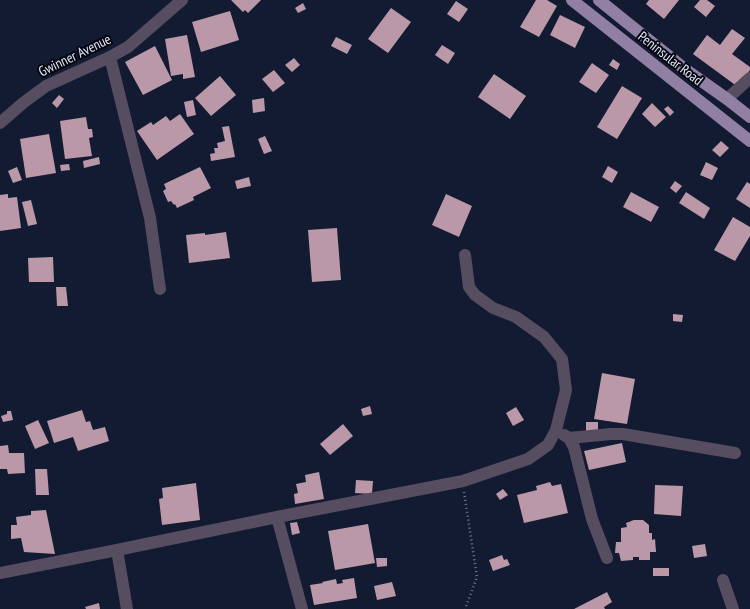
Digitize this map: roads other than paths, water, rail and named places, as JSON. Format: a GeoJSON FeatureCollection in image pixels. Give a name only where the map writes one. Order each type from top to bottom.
{"type":"FeatureCollection","features":[{"type":"Feature","properties":{"kind":"main road","name":"Peninsular Road"},"geometry":{"type":"LineString","coordinates":[[572,0],[750,140]]}},
{"type":"Feature","properties":{"kind":"main road","name":"Peninsular Road"},"geometry":{"type":"LineString","coordinates":[[599,0],[686,70],[750,117]]}},
{"type":"Feature","properties":{"kind":"street","name":"Gwinner Avenue"},"geometry":{"type":"LineString","coordinates":[[0,123],[23,102],[46,86],[110,57],[128,47],[182,0]]}},
{"type":"Feature","properties":{"kind":"street"},"geometry":{"type":"LineString","coordinates":[[110,57],[150,218],[160,289]]}},
{"type":"Feature","properties":{"kind":"street"},"geometry":{"type":"LineString","coordinates":[[727,99],[750,78]]}},
{"type":"Feature","properties":{"kind":"street"},"geometry":{"type":"LineString","coordinates":[[0,573],[463,481],[528,459],[548,445],[556,430],[566,390],[562,359],[544,336],[516,317],[493,308],[475,295],[469,287],[465,255]]}},
{"type":"Feature","properties":{"kind":"street"},"geometry":{"type":"LineString","coordinates":[[556,430],[569,438],[574,447],[592,519],[608,558]]}},
{"type":"Feature","properties":{"kind":"street"},"geometry":{"type":"LineString","coordinates":[[569,438],[623,434],[735,452]]}},
{"type":"Feature","properties":{"kind":"street"},"geometry":{"type":"LineString","coordinates":[[277,517],[302,609]]}},
{"type":"Feature","properties":{"kind":"street"},"geometry":{"type":"LineString","coordinates":[[117,550],[127,609]]}},
{"type":"Feature","properties":{"kind":"street"},"geometry":{"type":"LineString","coordinates":[[723,580],[734,609]]}}]}
